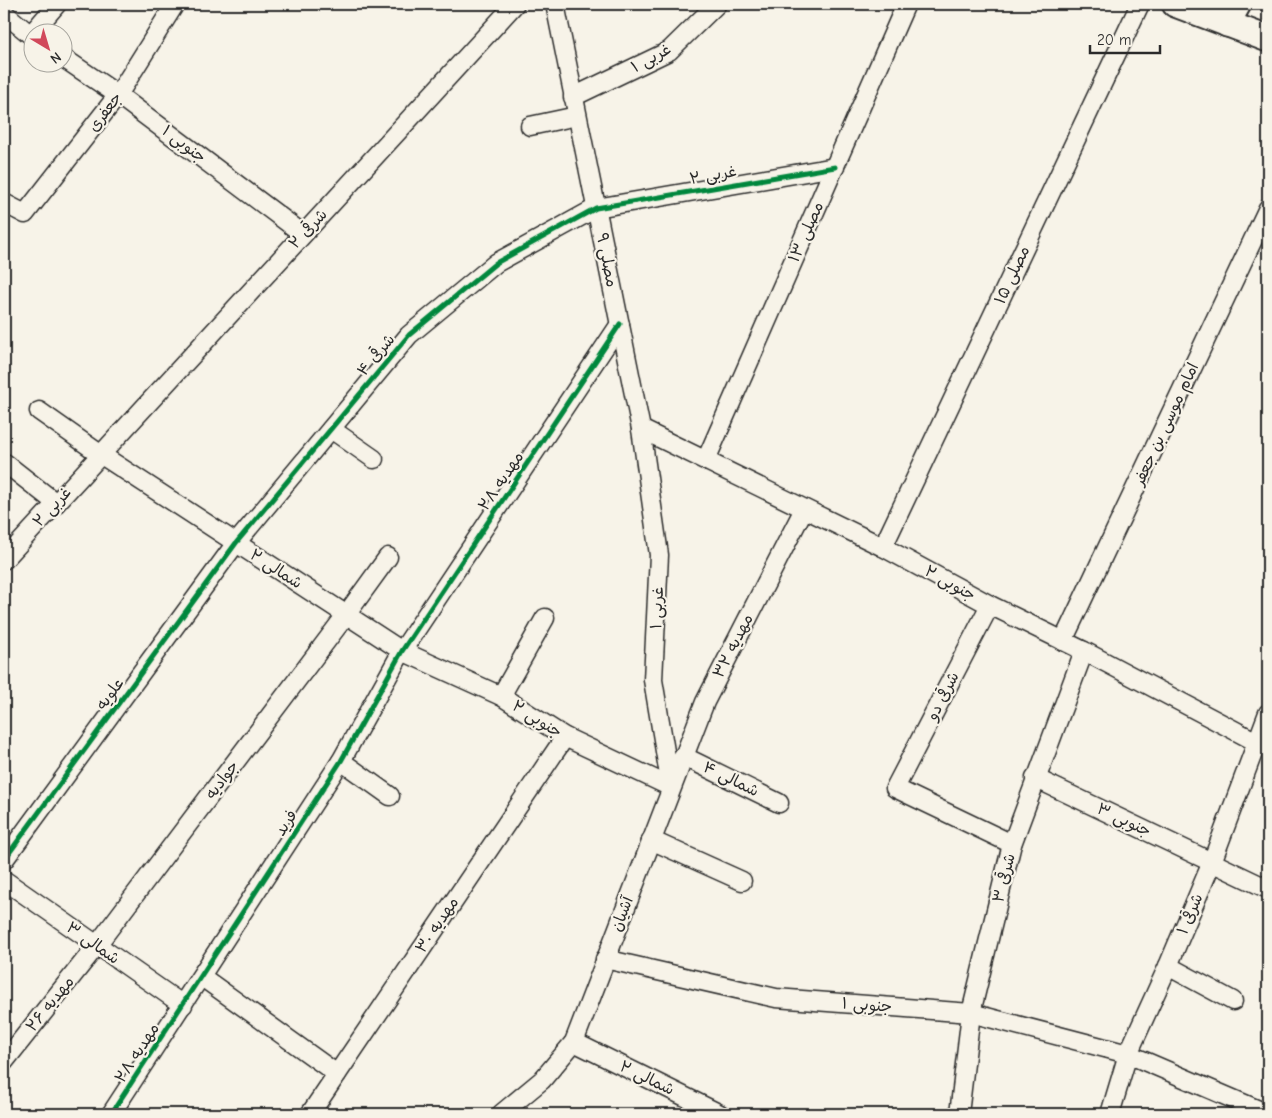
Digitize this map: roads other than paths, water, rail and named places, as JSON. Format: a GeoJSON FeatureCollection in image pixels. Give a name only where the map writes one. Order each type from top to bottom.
{"type":"FeatureCollection","features":[{"type":"Feature","properties":{"kind":"main road"},"geometry":{"type":"LineString","coordinates":[[1175,4],[1232,14],[1268,39]]}},
{"type":"Feature","properties":{"kind":"street"},"geometry":{"type":"LineString","coordinates":[[42,22],[57,4]]}},
{"type":"Feature","properties":{"kind":"street","name":"جعفری"},"geometry":{"type":"LineString","coordinates":[[4,204],[26,214],[118,95],[175,4]]}},
{"type":"Feature","properties":{"kind":"street","name":"۲ شرقی"},"geometry":{"type":"LineString","coordinates":[[100,454],[515,4]]}},
{"type":"Feature","properties":{"kind":"street","name":"مصلی ۹"},"geometry":{"type":"LineString","coordinates":[[555,4],[641,429]]}},
{"type":"Feature","properties":{"kind":"street","name":"۱ غربی"},"geometry":{"type":"LineString","coordinates":[[574,96],[669,51],[717,4]]}},
{"type":"Feature","properties":{"kind":"street","name":"مصلی ۱۳"},"geometry":{"type":"LineString","coordinates":[[706,460],[906,4]]}},
{"type":"Feature","properties":{"kind":"street","name":"مصلی ۱۵"},"geometry":{"type":"LineString","coordinates":[[883,546],[1140,4]]}},
{"type":"Feature","properties":{"kind":"street"},"geometry":{"type":"LineString","coordinates":[[4,12],[22,26]]}},
{"type":"Feature","properties":{"kind":"street","name":"۱ جنوبی"},"geometry":{"type":"LineString","coordinates":[[72,64],[118,95],[303,234]]}},
{"type":"Feature","properties":{"kind":"street"},"geometry":{"type":"LineString","coordinates":[[530,126],[577,116]]}},
{"type":"Feature","properties":{"kind":"street","name":"۲ غربی"},"geometry":{"type":"LineString","coordinates":[[596,208],[834,167]]}},
{"type":"Feature","properties":{"kind":"street","name":"۴ شرقی"},"geometry":{"type":"LineString","coordinates":[[236,543],[409,335],[496,263],[596,208]]}},
{"type":"Feature","properties":{"kind":"street","name":"امام موسی بن جعفر"},"geometry":{"type":"LineString","coordinates":[[1063,641],[1268,208]]}},
{"type":"Feature","properties":{"kind":"street","name":"مهدیه ۲۸"},"geometry":{"type":"LineString","coordinates":[[402,651],[620,324]]}},
{"type":"Feature","properties":{"kind":"street","name":"۲ شمالی"},"geometry":{"type":"LineString","coordinates":[[39,411],[100,454],[402,651]]}},
{"type":"Feature","properties":{"kind":"street"},"geometry":{"type":"LineString","coordinates":[[331,429],[374,459]]}},
{"type":"Feature","properties":{"kind":"street","name":"۱ غربی"},"geometry":{"type":"LineString","coordinates":[[641,429],[659,555],[653,680],[671,787]]}},
{"type":"Feature","properties":{"kind":"street","name":"جنوبی ۲"},"geometry":{"type":"LineString","coordinates":[[641,429],[883,546],[990,605],[1084,651],[1262,746]]}},
{"type":"Feature","properties":{"kind":"street","name":"۲ غربی"},"geometry":{"type":"LineString","coordinates":[[4,560],[100,454]]}},
{"type":"Feature","properties":{"kind":"street"},"geometry":{"type":"LineString","coordinates":[[5,463],[56,503]]}},
{"type":"Feature","properties":{"kind":"street","name":"مهدیه ۳۲"},"geometry":{"type":"LineString","coordinates":[[671,787],[705,702],[804,509]]}},
{"type":"Feature","properties":{"kind":"street","name":"علویه"},"geometry":{"type":"LineString","coordinates":[[4,860],[236,543]]}},
{"type":"Feature","properties":{"kind":"street","name":"جوادیه"},"geometry":{"type":"LineString","coordinates":[[97,945],[346,615],[388,556]]}},
{"type":"Feature","properties":{"kind":"street","name":"شرقی دو"},"geometry":{"type":"LineString","coordinates":[[990,605],[895,788],[1012,844]]}},
{"type":"Feature","properties":{"kind":"street"},"geometry":{"type":"LineString","coordinates":[[501,696],[545,618]]}},
{"type":"Feature","properties":{"kind":"street","name":"۲ جنوبی"},"geometry":{"type":"LineString","coordinates":[[402,651],[501,696],[564,737],[671,787]]}},
{"type":"Feature","properties":{"kind":"street","name":"فرید"},"geometry":{"type":"LineString","coordinates":[[183,1005],[341,761],[402,651]]}},
{"type":"Feature","properties":{"kind":"street","name":"شرقی ۳"},"geometry":{"type":"LineString","coordinates":[[959,1114],[971,1013],[1012,844],[1035,778],[1084,651]]}},
{"type":"Feature","properties":{"kind":"street","name":"شرقی ۱"},"geometry":{"type":"LineString","coordinates":[[1110,1114],[1128,1054],[1168,966],[1262,746],[1268,712]]}},
{"type":"Feature","properties":{"kind":"street","name":"مهدیه ۳۰"},"geometry":{"type":"LineString","coordinates":[[310,1114],[564,737]]}},
{"type":"Feature","properties":{"kind":"street","name":"شمالی ۴"},"geometry":{"type":"LineString","coordinates":[[683,756],[779,803]]}},
{"type":"Feature","properties":{"kind":"street"},"geometry":{"type":"LineString","coordinates":[[341,761],[390,796]]}},
{"type":"Feature","properties":{"kind":"street","name":"جنوبی ۳"},"geometry":{"type":"LineString","coordinates":[[1035,778],[1268,889]]}},
{"type":"Feature","properties":{"kind":"street","name":"آشیان"},"geometry":{"type":"LineString","coordinates":[[574,1042],[671,787]]}},
{"type":"Feature","properties":{"kind":"street"},"geometry":{"type":"LineString","coordinates":[[651,840],[742,881]]}},
{"type":"Feature","properties":{"kind":"street","name":"۳ شمالی"},"geometry":{"type":"LineString","coordinates":[[4,880],[183,1005]]}},
{"type":"Feature","properties":{"kind":"street","name":"مهدیه ۲۶"},"geometry":{"type":"LineString","coordinates":[[4,1062],[97,945]]}},
{"type":"Feature","properties":{"kind":"street","name":"جنوبی ۱"},"geometry":{"type":"LineString","coordinates":[[605,959],[776,998],[971,1013],[1128,1054],[1268,1114]]}},
{"type":"Feature","properties":{"kind":"street"},"geometry":{"type":"LineString","coordinates":[[1168,966],[1233,1001]]}},
{"type":"Feature","properties":{"kind":"street"},"geometry":{"type":"LineString","coordinates":[[202,977],[336,1074]]}},
{"type":"Feature","properties":{"kind":"street","name":"مهدیه ۲۸"},"geometry":{"type":"LineString","coordinates":[[111,1114],[183,1005]]}},
{"type":"Feature","properties":{"kind":"street"},"geometry":{"type":"LineString","coordinates":[[501,1114],[542,1080],[574,1042]]}},
{"type":"Feature","properties":{"kind":"street","name":"شمالی ۲"},"geometry":{"type":"LineString","coordinates":[[574,1042],[695,1109],[720,1114]]}}]}
